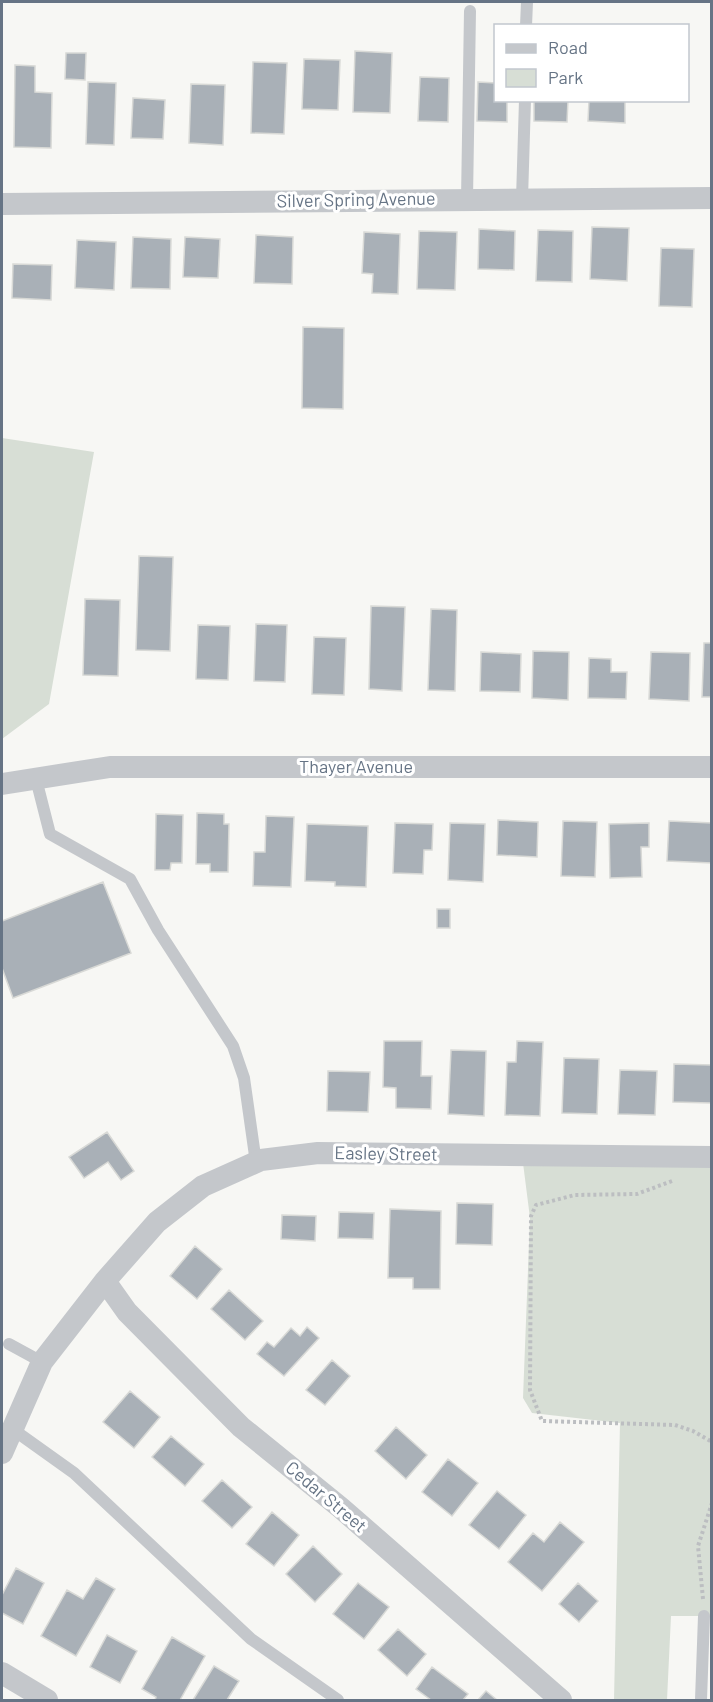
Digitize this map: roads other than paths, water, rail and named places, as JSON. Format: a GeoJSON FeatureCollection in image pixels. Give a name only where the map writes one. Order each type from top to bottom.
{"type":"FeatureCollection","features":[{"type":"Feature","properties":{"kind":"street","name":"Silver Spring Avenue"},"geometry":{"type":"LineString","coordinates":[[2,204],[711,198]]}},
{"type":"Feature","properties":{"kind":"street","name":"Thayer Avenue"},"geometry":{"type":"LineString","coordinates":[[2,784],[110,767],[711,767]]}},
{"type":"Feature","properties":{"kind":"street","name":"Easley Street"},"geometry":{"type":"LineString","coordinates":[[2,1453],[11,1428],[42,1362],[105,1281],[157,1222],[203,1186],[256,1163],[318,1153],[711,1157]]}},
{"type":"Feature","properties":{"kind":"street","name":"Cedar Street"},"geometry":{"type":"LineString","coordinates":[[105,1281],[127,1312],[241,1427],[341,1508],[561,1701]]}},
{"type":"Feature","properties":{"kind":"street"},"geometry":{"type":"LineString","coordinates":[[2,1673],[47,1701]]}},
{"type":"Feature","properties":{"kind":"lane"},"geometry":{"type":"LineString","coordinates":[[526,24],[527,2]]}},
{"type":"Feature","properties":{"kind":"lane"},"geometry":{"type":"LineString","coordinates":[[467,199],[470,12]]}},
{"type":"Feature","properties":{"kind":"lane"},"geometry":{"type":"LineString","coordinates":[[522,200],[525,102]]}},
{"type":"Feature","properties":{"kind":"lane"},"geometry":{"type":"LineString","coordinates":[[36,779],[50,834],[130,879],[158,930],[233,1046],[244,1078],[256,1163]]}},
{"type":"Feature","properties":{"kind":"lane"},"geometry":{"type":"LineString","coordinates":[[9,1344],[42,1362]]}},
{"type":"Feature","properties":{"kind":"lane"},"geometry":{"type":"LineString","coordinates":[[11,1428],[74,1473],[251,1639],[338,1701]]}},
{"type":"Feature","properties":{"kind":"lane"},"geometry":{"type":"LineString","coordinates":[[700,1701],[704,1616]]}}]}
